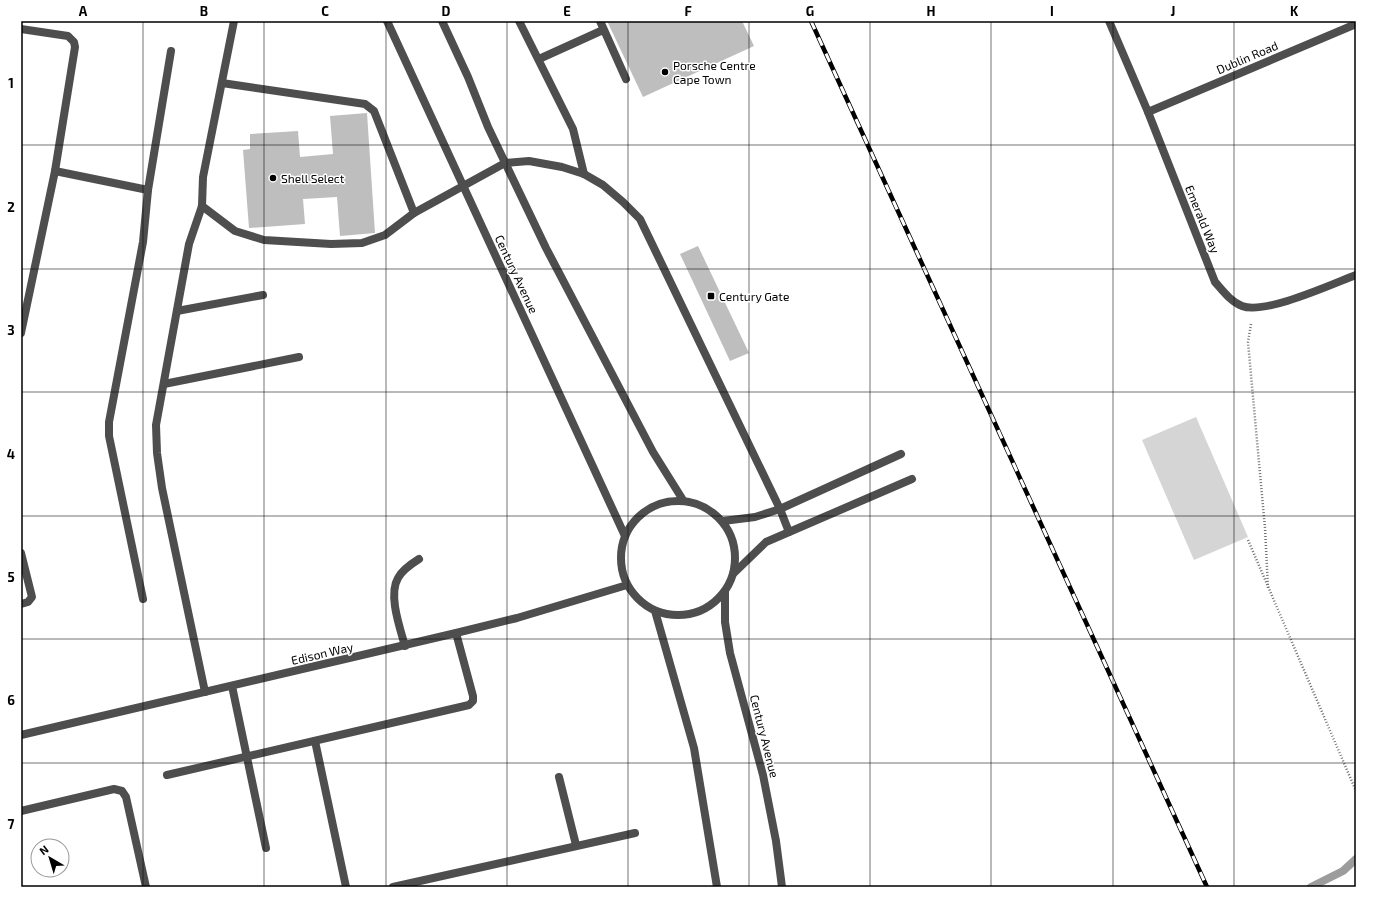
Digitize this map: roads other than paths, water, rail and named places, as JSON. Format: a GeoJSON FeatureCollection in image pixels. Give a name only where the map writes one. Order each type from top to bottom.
{"type":"FeatureCollection","features":[{"type":"Feature","properties":{"kind":"street"},"geometry":{"type":"LineString","coordinates":[[205,692],[162,488],[156,453],[156,425],[189,244],[202,206],[203,177],[234,21]]}},
{"type":"Feature","properties":{"kind":"street","name":"Century Avenue"},"geometry":{"type":"LineString","coordinates":[[387,21],[625,536]]}},
{"type":"Feature","properties":{"kind":"street"},"geometry":{"type":"LineString","coordinates":[[442,21],[505,164],[546,248],[653,452],[683,500]]}},
{"type":"Feature","properties":{"kind":"street"},"geometry":{"type":"LineString","coordinates":[[519,21],[539,58],[573,129],[584,174]]}},
{"type":"Feature","properties":{"kind":"street"},"geometry":{"type":"LineString","coordinates":[[600,21],[626,79]]}},
{"type":"Feature","properties":{"kind":"street","name":"Emerald Way"},"geometry":{"type":"LineString","coordinates":[[1109,21],[1148,112],[1215,282],[1228,297],[1243,306],[1259,307],[1275,305],[1356,275]]}},
{"type":"Feature","properties":{"kind":"street","name":"Dublin Road"},"geometry":{"type":"LineString","coordinates":[[1148,112],[1356,24]]}},
{"type":"Feature","properties":{"kind":"street"},"geometry":{"type":"LineString","coordinates":[[21,29],[68,36],[74,42],[75,47],[55,171],[21,333]]}},
{"type":"Feature","properties":{"kind":"street"},"geometry":{"type":"LineString","coordinates":[[539,58],[603,30]]}},
{"type":"Feature","properties":{"kind":"street"},"geometry":{"type":"LineString","coordinates":[[143,599],[109,436],[109,422],[143,242],[148,190],[171,51]]}},
{"type":"Feature","properties":{"kind":"street"},"geometry":{"type":"LineString","coordinates":[[222,84],[365,104],[370,106],[374,111],[414,213]]}},
{"type":"Feature","properties":{"kind":"street"},"geometry":{"type":"LineString","coordinates":[[202,206],[235,231],[264,240],[331,244],[362,243],[385,235],[414,213],[463,185],[505,164],[529,161],[562,167],[584,174],[603,185],[623,202],[640,220],[780,509],[789,532]]}},
{"type":"Feature","properties":{"kind":"street"},"geometry":{"type":"LineString","coordinates":[[55,171],[148,190]]}},
{"type":"Feature","properties":{"kind":"street"},"geometry":{"type":"LineString","coordinates":[[177,311],[263,295]]}},
{"type":"Feature","properties":{"kind":"street"},"geometry":{"type":"LineString","coordinates":[[164,384],[299,357]]}},
{"type":"Feature","properties":{"kind":"street"},"geometry":{"type":"LineString","coordinates":[[723,521],[755,517],[780,509],[901,454]]}},
{"type":"Feature","properties":{"kind":"street"},"geometry":{"type":"LineString","coordinates":[[734,574],[736,555],[732,537],[723,521],[712,510],[698,503],[683,500],[662,503],[642,513],[632,523],[625,536],[621,552],[622,569],[627,585],[639,600],[655,611],[670,615],[686,615],[701,611],[714,603],[725,592],[734,574],[766,542],[912,479]]}},
{"type":"Feature","properties":{"kind":"street"},"geometry":{"type":"LineString","coordinates":[[21,553],[32,597],[28,602],[21,604]]}},
{"type":"Feature","properties":{"kind":"street"},"geometry":{"type":"LineString","coordinates":[[405,646],[396,613],[394,586],[401,574],[419,559]]}},
{"type":"Feature","properties":{"kind":"street","name":"Edison Way"},"geometry":{"type":"LineString","coordinates":[[21,735],[405,646],[517,618],[627,585]]}},
{"type":"Feature","properties":{"kind":"street","name":"Century Avenue"},"geometry":{"type":"LineString","coordinates":[[725,592],[725,622],[730,654],[763,775],[776,841],[782,887]]}},
{"type":"Feature","properties":{"kind":"street"},"geometry":{"type":"LineString","coordinates":[[655,611],[694,748],[717,887]]}},
{"type":"Feature","properties":{"kind":"street"},"geometry":{"type":"LineString","coordinates":[[167,776],[471,704],[473,696],[456,633]]}},
{"type":"Feature","properties":{"kind":"street"},"geometry":{"type":"LineString","coordinates":[[232,686],[266,848]]}},
{"type":"Feature","properties":{"kind":"street"},"geometry":{"type":"LineString","coordinates":[[315,742],[346,887]]}},
{"type":"Feature","properties":{"kind":"street"},"geometry":{"type":"LineString","coordinates":[[560,777],[576,845]]}},
{"type":"Feature","properties":{"kind":"street"},"geometry":{"type":"LineString","coordinates":[[21,811],[114,789],[122,791],[126,797],[146,887]]}},
{"type":"Feature","properties":{"kind":"street"},"geometry":{"type":"LineString","coordinates":[[393,887],[635,833]]}},
{"type":"Feature","properties":{"kind":"waterway"},"geometry":{"type":"LineString","coordinates":[[1311,887],[1343,871],[1356,859]]}},
{"type":"Feature","properties":{"kind":"railway"},"geometry":{"type":"LineString","coordinates":[[811,21],[1207,887]]}},
{"type":"Feature","properties":{"kind":"place","name":"Porsche Centre Cape Town"},"geometry":{"type":"Point","coordinates":[665,72]}},
{"type":"Feature","properties":{"kind":"place","name":"Shell Select"},"geometry":{"type":"Point","coordinates":[273,178]}},
{"type":"Feature","properties":{"kind":"place","name":"Century Gate"},"geometry":{"type":"Point","coordinates":[711,296]}}]}
